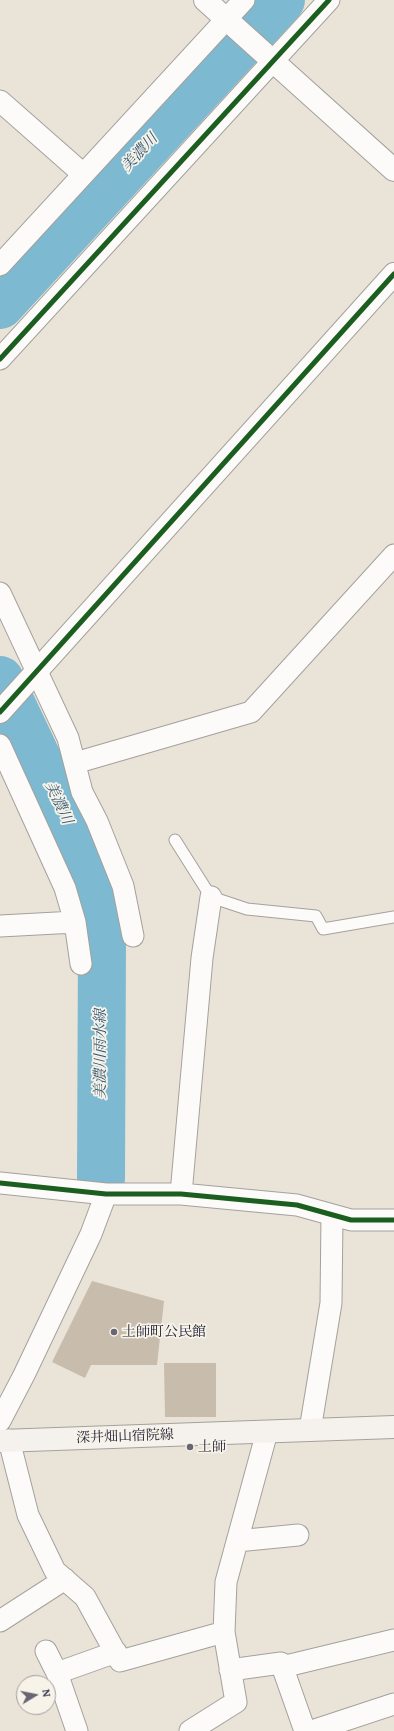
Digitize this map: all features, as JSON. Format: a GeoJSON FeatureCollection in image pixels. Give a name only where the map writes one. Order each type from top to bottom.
{"type":"FeatureCollection","features":[{"type":"Feature","properties":{"kind":"main road","name":"深井畑山宿院線"},"geometry":{"type":"LineString","coordinates":[[3,1434],[267,1432],[394,1427]]}},
{"type":"Feature","properties":{"kind":"street"},"geometry":{"type":"LineString","coordinates":[[205,0],[394,170]]}},
{"type":"Feature","properties":{"kind":"street"},"geometry":{"type":"LineString","coordinates":[[0,265],[83,174],[232,24],[244,0]]}},
{"type":"Feature","properties":{"kind":"street"},"geometry":{"type":"LineString","coordinates":[[0,359],[329,0]]}},
{"type":"Feature","properties":{"kind":"street"},"geometry":{"type":"LineString","coordinates":[[0,101],[83,174]]}},
{"type":"Feature","properties":{"kind":"street"},"geometry":{"type":"LineString","coordinates":[[0,711],[394,274]]}},
{"type":"Feature","properties":{"kind":"street"},"geometry":{"type":"LineString","coordinates":[[75,763],[251,712],[394,555]]}},
{"type":"Feature","properties":{"kind":"street"},"geometry":{"type":"LineString","coordinates":[[0,593],[68,738],[82,792],[97,821],[123,886],[133,936]]}},
{"type":"Feature","properties":{"kind":"street"},"geometry":{"type":"LineString","coordinates":[[0,745],[56,866],[69,898],[75,922],[81,964]]}},
{"type":"Feature","properties":{"kind":"street"},"geometry":{"type":"LineString","coordinates":[[181,1194],[202,958],[211,897]]}},
{"type":"Feature","properties":{"kind":"street"},"geometry":{"type":"LineString","coordinates":[[0,926],[75,922]]}},
{"type":"Feature","properties":{"kind":"street"},"geometry":{"type":"LineString","coordinates":[[0,1183],[106,1194],[181,1194],[296,1205],[351,1220],[394,1220]]}},
{"type":"Feature","properties":{"kind":"street"},"geometry":{"type":"LineString","coordinates":[[106,1194],[91,1234],[24,1375],[3,1434],[28,1515],[55,1571],[85,1597],[120,1661],[224,1632]]}},
{"type":"Feature","properties":{"kind":"street"},"geometry":{"type":"LineString","coordinates":[[310,1430],[331,1303],[332,1215]]}},
{"type":"Feature","properties":{"kind":"street"},"geometry":{"type":"LineString","coordinates":[[190,1731],[236,1702],[224,1632],[226,1582],[267,1432]]}},
{"type":"Feature","properties":{"kind":"street"},"geometry":{"type":"LineString","coordinates":[[237,1541],[298,1535]]}},
{"type":"Feature","properties":{"kind":"street"},"geometry":{"type":"LineString","coordinates":[[0,1621],[65,1579]]}},
{"type":"Feature","properties":{"kind":"street"},"geometry":{"type":"LineString","coordinates":[[282,1667],[394,1640]]}},
{"type":"Feature","properties":{"kind":"street"},"geometry":{"type":"LineString","coordinates":[[46,1651],[57,1673],[77,1731]]}},
{"type":"Feature","properties":{"kind":"street"},"geometry":{"type":"LineString","coordinates":[[57,1673],[116,1652]]}},
{"type":"Feature","properties":{"kind":"street"},"geometry":{"type":"LineString","coordinates":[[230,1670],[281,1663],[305,1731]]}},
{"type":"Feature","properties":{"kind":"street"},"geometry":{"type":"LineString","coordinates":[[312,1731],[394,1704]]}},
{"type":"Feature","properties":{"kind":"lane"},"geometry":{"type":"LineString","coordinates":[[175,840],[211,897],[247,909],[316,916],[323,929],[394,917]]}},
{"type":"Feature","properties":{"kind":"building","name":"土師町公民館"},"geometry":{"type":"Polygon","coordinates":[[[92,1281],[164,1301],[157,1365],[91,1365],[85,1378],[52,1362],[92,1281]]]}},
{"type":"Feature","properties":{"kind":"building"},"geometry":{"type":"Polygon","coordinates":[[[164,1363],[216,1363],[216,1417],[165,1417],[164,1363]]]}},
{"type":"Feature","properties":{"kind":"waterway","name":"美濃川"},"geometry":{"type":"LineString","coordinates":[[0,305],[281,0]]}},
{"type":"Feature","properties":{"kind":"waterway","name":"美濃川"},"geometry":{"type":"LineString","coordinates":[[0,680],[89,868],[95,887],[102,939],[101,1179]]}},
{"type":"Feature","properties":{"kind":"cycle path"},"geometry":{"type":"LineString","coordinates":[[0,359],[329,0]]}},
{"type":"Feature","properties":{"kind":"cycle path"},"geometry":{"type":"LineString","coordinates":[[0,712],[394,274]]}},
{"type":"Feature","properties":{"kind":"cycle path"},"geometry":{"type":"LineString","coordinates":[[0,1183],[106,1194],[181,1194],[297,1205],[351,1220],[394,1220]]}},
{"type":"Feature","properties":{"kind":"place","name":"土師町公民館"},"geometry":{"type":"Point","coordinates":[114,1332]}},
{"type":"Feature","properties":{"kind":"place","name":"土師"},"geometry":{"type":"Point","coordinates":[190,1447]}},
{"type":"Feature","properties":{"kind":"water label","name":"美濃川雨水線"},"geometry":{"type":"Point","coordinates":[101,1054]}}]}
